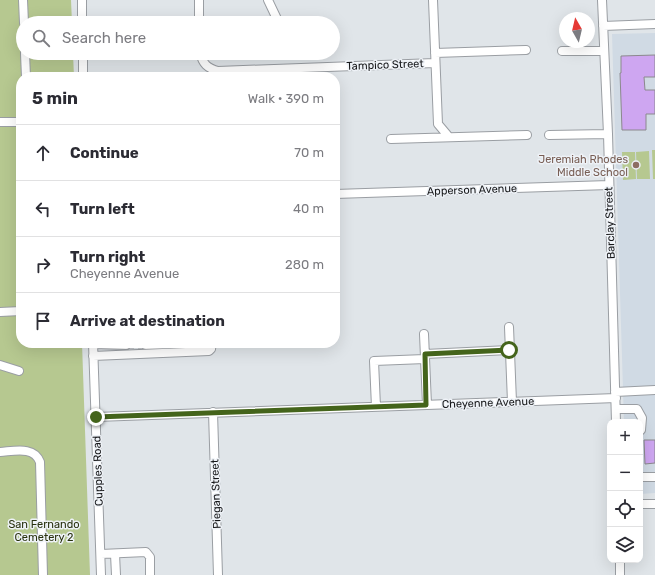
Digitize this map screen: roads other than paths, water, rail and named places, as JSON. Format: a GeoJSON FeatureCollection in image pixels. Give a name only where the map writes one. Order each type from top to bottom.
{"type":"FeatureCollection","features":[{"type":"Feature","properties":{"kind":"street"},"geometry":{"type":"LineString","coordinates":[[23,0],[24,16]]}},
{"type":"Feature","properties":{"kind":"street"},"geometry":{"type":"LineString","coordinates":[[82,0],[82,16]]}},
{"type":"Feature","properties":{"kind":"street"},"geometry":{"type":"LineString","coordinates":[[199,0],[199,16]]}},
{"type":"Feature","properties":{"kind":"street"},"geometry":{"type":"LineString","coordinates":[[268,0],[276,16]]}},
{"type":"Feature","properties":{"kind":"street"},"geometry":{"type":"LineString","coordinates":[[433,0],[438,124],[449,137]]}},
{"type":"Feature","properties":{"kind":"street","name":"Barclay Street"},"geometry":{"type":"LineString","coordinates":[[602,0],[608,134],[616,419]]}},
{"type":"Feature","properties":{"kind":"street"},"geometry":{"type":"LineString","coordinates":[[603,26],[655,24]]}},
{"type":"Feature","properties":{"kind":"street"},"geometry":{"type":"LineString","coordinates":[[435,53],[526,50]]}},
{"type":"Feature","properties":{"kind":"street"},"geometry":{"type":"LineString","coordinates":[[562,51],[604,50]]}},
{"type":"Feature","properties":{"kind":"street"},"geometry":{"type":"LineString","coordinates":[[25,60],[26,72]]}},
{"type":"Feature","properties":{"kind":"street"},"geometry":{"type":"LineString","coordinates":[[83,60],[83,72]]}},
{"type":"Feature","properties":{"kind":"street","name":"Tampico Street"},"geometry":{"type":"LineString","coordinates":[[202,60],[208,68],[218,71],[435,63]]}},
{"type":"Feature","properties":{"kind":"street"},"geometry":{"type":"LineString","coordinates":[[0,122],[16,122]]}},
{"type":"Feature","properties":{"kind":"street"},"geometry":{"type":"LineString","coordinates":[[549,135],[608,134]]}},
{"type":"Feature","properties":{"kind":"street"},"geometry":{"type":"LineString","coordinates":[[391,139],[527,135]]}},
{"type":"Feature","properties":{"kind":"street","name":"Apperson Avenue"},"geometry":{"type":"LineString","coordinates":[[340,194],[609,185]]}},
{"type":"Feature","properties":{"kind":"street"},"geometry":{"type":"LineString","coordinates":[[0,312],[16,311]]}},
{"type":"Feature","properties":{"kind":"street"},"geometry":{"type":"LineString","coordinates":[[508,327],[512,402]]}},
{"type":"Feature","properties":{"kind":"street"},"geometry":{"type":"LineString","coordinates":[[424,334],[426,405]]}},
{"type":"Feature","properties":{"kind":"street","name":"Cupples Road"},"geometry":{"type":"LineString","coordinates":[[93,348],[101,575]]}},
{"type":"Feature","properties":{"kind":"street"},"geometry":{"type":"LineString","coordinates":[[93,356],[161,348]]}},
{"type":"Feature","properties":{"kind":"street"},"geometry":{"type":"LineString","coordinates":[[180,348],[209,351],[211,348]]}},
{"type":"Feature","properties":{"kind":"street"},"geometry":{"type":"LineString","coordinates":[[376,406],[374,361],[509,350]]}},
{"type":"Feature","properties":{"kind":"street"},"geometry":{"type":"LineString","coordinates":[[0,365],[19,371]]}},
{"type":"Feature","properties":{"kind":"street","name":"Cheyenne Avenue"},"geometry":{"type":"LineString","coordinates":[[96,417],[512,402],[616,395],[655,390]]}},
{"type":"Feature","properties":{"kind":"street"},"geometry":{"type":"LineString","coordinates":[[616,409],[637,409],[642,419]]}},
{"type":"Feature","properties":{"kind":"street","name":"Piegan Street"},"geometry":{"type":"LineString","coordinates":[[213,412],[218,575]]}},
{"type":"Feature","properties":{"kind":"street"},"geometry":{"type":"LineString","coordinates":[[0,452],[34,452],[40,462],[43,575]]}},
{"type":"Feature","properties":{"kind":"street"},"geometry":{"type":"LineString","coordinates":[[643,477],[655,477]]}},
{"type":"Feature","properties":{"kind":"street"},"geometry":{"type":"LineString","coordinates":[[643,504],[655,504]]}},
{"type":"Feature","properties":{"kind":"street"},"geometry":{"type":"LineString","coordinates":[[101,554],[146,552],[150,557],[150,575]]}},
{"type":"Feature","properties":{"kind":"street"},"geometry":{"type":"LineString","coordinates":[[115,554],[116,575]]}},
{"type":"Feature","properties":{"kind":"street"},"geometry":{"type":"LineString","coordinates":[[620,563],[620,575]]}},
{"type":"Feature","properties":{"kind":"place","name":"Jeremiah Rhodes Middle School"},"geometry":{"type":"Point","coordinates":[636,165]}},
{"type":"Feature","properties":{"kind":"park label","name":"San Fernando Cemetery 2"},"geometry":{"type":"Point","coordinates":[44,530]}}]}
